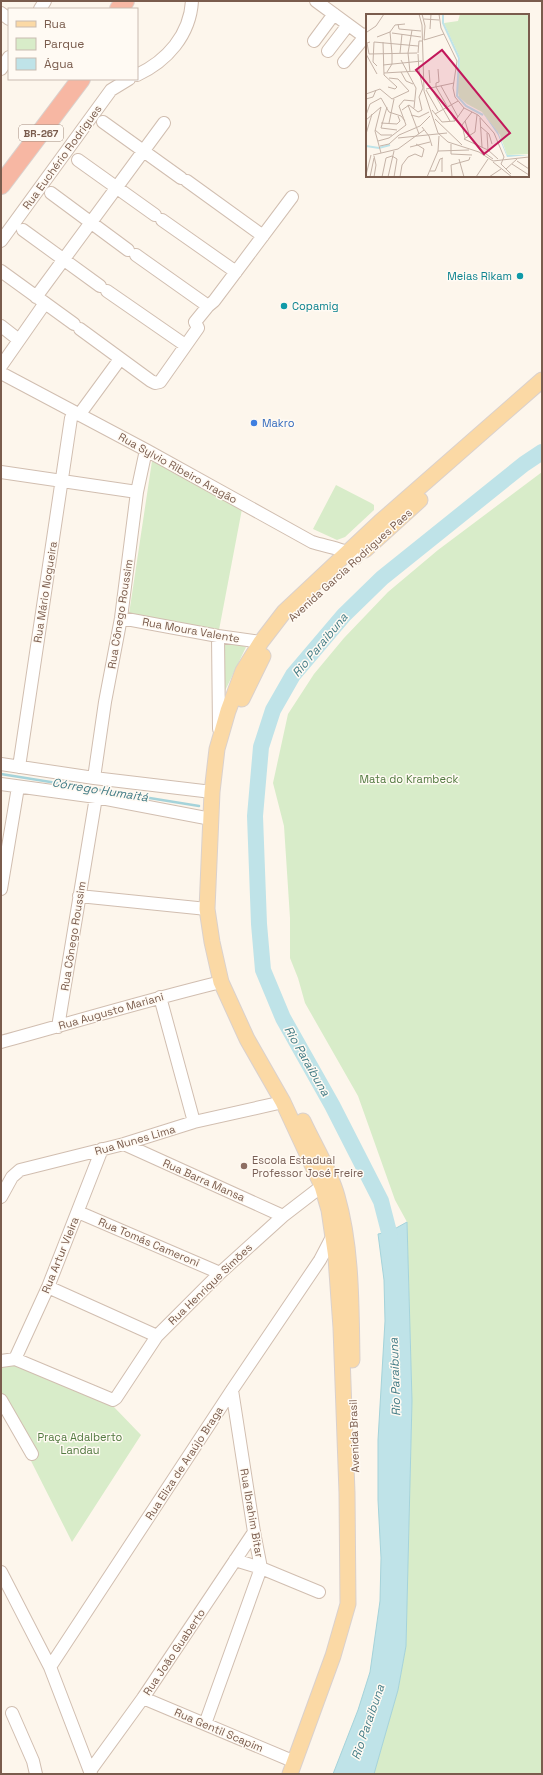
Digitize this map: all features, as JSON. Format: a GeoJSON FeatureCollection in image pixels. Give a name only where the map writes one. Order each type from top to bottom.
{"type":"FeatureCollection","features":[{"type":"Feature","properties":{"kind":"highway","name":"BR-267"},"geometry":{"type":"LineString","coordinates":[[1,170],[67,80]]}},
{"type":"Feature","properties":{"kind":"highway","name":"BR-267"},"geometry":{"type":"LineString","coordinates":[[1,185],[80,80]]}},
{"type":"Feature","properties":{"kind":"main road","name":"Avenida Garcia Rodrigues Paes"},"geometry":{"type":"LineString","coordinates":[[288,1101],[230,979],[220,942],[217,906],[217,840],[220,801],[227,752],[245,692],[253,674],[273,640],[287,621],[352,555],[380,522],[542,380]]}},
{"type":"Feature","properties":{"kind":"main road","name":"Avenida Garcia Rodrigues Paes"},"geometry":{"type":"LineString","coordinates":[[288,1101],[247,1039],[221,982],[212,942],[207,909],[212,792],[219,742],[240,677],[261,642],[284,612],[542,392]]}},
{"type":"Feature","properties":{"kind":"main road"},"geometry":{"type":"LineString","coordinates":[[253,674],[252,668],[262,646],[261,642]]}},
{"type":"Feature","properties":{"kind":"main road"},"geometry":{"type":"LineString","coordinates":[[212,792],[216,800],[215,828],[217,840]]}},
{"type":"Feature","properties":{"kind":"main road"},"geometry":{"type":"LineString","coordinates":[[221,982],[226,984],[240,1013],[257,1034]]}},
{"type":"Feature","properties":{"kind":"main road","name":"Avenida Brasil"},"geometry":{"type":"LineString","coordinates":[[288,1101],[322,1186],[329,1210],[336,1258],[341,1328],[347,1493],[348,1604],[333,1656],[295,1770]]}},
{"type":"Feature","properties":{"kind":"main road","name":"Avenida Brasil"},"geometry":{"type":"LineString","coordinates":[[288,1101],[334,1188],[346,1235],[352,1329],[358,1554],[356,1606],[341,1657],[295,1770]]}},
{"type":"Feature","properties":{"kind":"street"},"geometry":{"type":"LineString","coordinates":[[138,74],[165,58],[170,52],[186,26],[192,1]]}},
{"type":"Feature","properties":{"kind":"street"},"geometry":{"type":"LineString","coordinates":[[316,1],[348,25],[366,36],[344,62]]}},
{"type":"Feature","properties":{"kind":"street"},"geometry":{"type":"LineString","coordinates":[[314,41],[334,14]]}},
{"type":"Feature","properties":{"kind":"street"},"geometry":{"type":"LineString","coordinates":[[328,51],[348,25]]}},
{"type":"Feature","properties":{"kind":"street"},"geometry":{"type":"LineString","coordinates":[[1,69],[8,58]]}},
{"type":"Feature","properties":{"kind":"street","name":"Rua Euchério Rodrigues"},"geometry":{"type":"LineString","coordinates":[[1,241],[111,90],[126,80]]}},
{"type":"Feature","properties":{"kind":"street"},"geometry":{"type":"LineString","coordinates":[[103,122],[143,152],[263,236]]}},
{"type":"Feature","properties":{"kind":"street"},"geometry":{"type":"LineString","coordinates":[[1,366],[19,340],[63,260],[164,123]]}},
{"type":"Feature","properties":{"kind":"street"},"geometry":{"type":"LineString","coordinates":[[78,160],[236,272]]}},
{"type":"Feature","properties":{"kind":"street"},"geometry":{"type":"LineString","coordinates":[[51,193],[132,253],[208,306]]}},
{"type":"Feature","properties":{"kind":"street"},"geometry":{"type":"LineString","coordinates":[[1,271],[120,359],[155,383],[160,382],[198,328],[195,322],[214,301],[292,197]]}},
{"type":"Feature","properties":{"kind":"street"},"geometry":{"type":"LineString","coordinates":[[23,230],[185,346]]}},
{"type":"Feature","properties":{"kind":"street"},"geometry":{"type":"LineString","coordinates":[[1,326],[19,340]]}},
{"type":"Feature","properties":{"kind":"street"},"geometry":{"type":"LineString","coordinates":[[75,416],[120,359]]}},
{"type":"Feature","properties":{"kind":"street","name":"Rua Sylvio Ribeiro Aragão"},"geometry":{"type":"LineString","coordinates":[[1,374],[75,416],[146,450],[312,542],[352,555]]}},
{"type":"Feature","properties":{"kind":"street","name":"Rua Mário Nogueira"},"geometry":{"type":"LineString","coordinates":[[19,767],[62,480],[75,416]]}},
{"type":"Feature","properties":{"kind":"street","name":"Rua Cônego Roussim"},"geometry":{"type":"LineString","coordinates":[[94,778],[105,702],[121,618],[137,492],[146,450]]}},
{"type":"Feature","properties":{"kind":"street"},"geometry":{"type":"LineString","coordinates":[[1,472],[137,492]]}},
{"type":"Feature","properties":{"kind":"street","name":"Rua Moura Valente"},"geometry":{"type":"LineString","coordinates":[[121,618],[218,636],[261,642]]}},
{"type":"Feature","properties":{"kind":"street","name":"Avenida Garcia Rodrigues Paes"},"geometry":{"type":"LineString","coordinates":[[218,636],[219,742]]}},
{"type":"Feature","properties":{"kind":"street"},"geometry":{"type":"LineString","coordinates":[[1,764],[94,778],[212,792]]}},
{"type":"Feature","properties":{"kind":"street"},"geometry":{"type":"LineString","coordinates":[[1,784],[96,797],[211,819]]}},
{"type":"Feature","properties":{"kind":"street"},"geometry":{"type":"LineString","coordinates":[[1,888],[18,786]]}},
{"type":"Feature","properties":{"kind":"street","name":"Rua Cônego Roussim"},"geometry":{"type":"LineString","coordinates":[[58,1027],[96,797]]}},
{"type":"Feature","properties":{"kind":"street"},"geometry":{"type":"LineString","coordinates":[[79,896],[207,909]]}},
{"type":"Feature","properties":{"kind":"street","name":"Rua Augusto Mariani"},"geometry":{"type":"LineString","coordinates":[[1,1042],[160,997],[221,982]]}},
{"type":"Feature","properties":{"kind":"street"},"geometry":{"type":"LineString","coordinates":[[160,997],[194,1122]]}},
{"type":"Feature","properties":{"kind":"street","name":"Rua Nunes Lima"},"geometry":{"type":"LineString","coordinates":[[1,1197],[12,1176],[20,1170],[124,1144],[194,1122],[288,1101]]}},
{"type":"Feature","properties":{"kind":"street","name":"Rua Barra Mansa"},"geometry":{"type":"LineString","coordinates":[[124,1144],[283,1216]]}},
{"type":"Feature","properties":{"kind":"street","name":"Rua Artur Vieira"},"geometry":{"type":"LineString","coordinates":[[15,1358],[48,1287],[102,1149]]}},
{"type":"Feature","properties":{"kind":"street","name":"Rua Henrique Simões"},"geometry":{"type":"LineString","coordinates":[[15,1358],[110,1400],[116,1398],[157,1336],[220,1273],[283,1216],[322,1186]]}},
{"type":"Feature","properties":{"kind":"street","name":"Rua Tomás Cameroni"},"geometry":{"type":"LineString","coordinates":[[78,1212],[220,1273]]}},
{"type":"Feature","properties":{"kind":"street","name":"Rua Eliza de Araújo Braga"},"geometry":{"type":"LineString","coordinates":[[50,1667],[232,1390],[320,1260],[332,1237]]}},
{"type":"Feature","properties":{"kind":"street"},"geometry":{"type":"LineString","coordinates":[[320,1260],[336,1258]]}},
{"type":"Feature","properties":{"kind":"street"},"geometry":{"type":"LineString","coordinates":[[48,1287],[157,1336]]}},
{"type":"Feature","properties":{"kind":"street"},"geometry":{"type":"LineString","coordinates":[[1,1362],[15,1358]]}},
{"type":"Feature","properties":{"kind":"street","name":"Rua Ibrahim Bitar"},"geometry":{"type":"LineString","coordinates":[[206,1724],[261,1568],[232,1390]]}},
{"type":"Feature","properties":{"kind":"street"},"geometry":{"type":"LineString","coordinates":[[1,1400],[32,1454]]}},
{"type":"Feature","properties":{"kind":"street","name":"Rua João Guaberto"},"geometry":{"type":"LineString","coordinates":[[90,1772],[143,1698],[254,1532]]}},
{"type":"Feature","properties":{"kind":"street"},"geometry":{"type":"LineString","coordinates":[[235,1560],[261,1568],[319,1592]]}},
{"type":"Feature","properties":{"kind":"street"},"geometry":{"type":"LineString","coordinates":[[1,1572],[50,1667],[90,1772]]}},
{"type":"Feature","properties":{"kind":"street","name":"Rua Gentil Scapim"},"geometry":{"type":"LineString","coordinates":[[143,1698],[206,1724],[295,1770]]}},
{"type":"Feature","properties":{"kind":"street"},"geometry":{"type":"LineString","coordinates":[[12,1713],[33,1761],[36,1774]]}},
{"type":"Feature","properties":{"kind":"green space"},"geometry":{"type":"Polygon","coordinates":[[[152,461],[242,509],[219,630],[129,614],[152,461]]]}},
{"type":"Feature","properties":{"kind":"green space","name":"Mata do Krambeck"},"geometry":{"type":"Polygon","coordinates":[[[542,472],[542,1774],[374,1774],[398,1690],[406,1646],[412,1401],[407,1222],[395,1200],[358,1096],[305,1003],[298,978],[290,958],[290,918],[284,826],[273,783],[288,714],[314,674],[344,638],[388,592],[438,550],[542,472]]]}},
{"type":"Feature","properties":{"kind":"green space"},"geometry":{"type":"Polygon","coordinates":[[[336,485],[374,505],[374,510],[345,537],[337,540],[313,529],[336,485]]]}},
{"type":"Feature","properties":{"kind":"green space"},"geometry":{"type":"Polygon","coordinates":[[[220,638],[246,647],[223,695],[220,638]]]}},
{"type":"Feature","properties":{"kind":"green space","name":"Praça Adalberto Landau"},"geometry":{"type":"Polygon","coordinates":[[[15,1361],[113,1406],[141,1435],[72,1542],[29,1457],[1,1396],[1,1364],[15,1361]]]}},
{"type":"Feature","properties":{"kind":"water"},"geometry":{"type":"Polygon","coordinates":[[[407,1222],[412,1401],[406,1646],[398,1690],[374,1774],[333,1774],[358,1710],[370,1672],[380,1601],[381,1558],[378,1500],[378,1440],[385,1321],[384,1280],[378,1234],[389,1232],[407,1222]]]}},
{"type":"Feature","properties":{"kind":"waterway","name":"Rio Paraibuna"},"geometry":{"type":"LineString","coordinates":[[390,1252],[389,1232],[381,1201],[332,1105],[283,1018],[263,970],[259,924],[255,816],[261,747],[273,710],[293,675],[344,615],[382,578],[524,464],[542,452]]}},
{"type":"Feature","properties":{"kind":"waterway","name":"Córrego Humaitá"},"geometry":{"type":"LineString","coordinates":[[1,774],[199,806]]}},
{"type":"Feature","properties":{"kind":"place","name":"Meias Rikam"},"geometry":{"type":"Point","coordinates":[520,276]}},
{"type":"Feature","properties":{"kind":"place","name":"Copamig"},"geometry":{"type":"Point","coordinates":[284,306]}},
{"type":"Feature","properties":{"kind":"place","name":"Makro"},"geometry":{"type":"Point","coordinates":[254,423]}},
{"type":"Feature","properties":{"kind":"place","name":"Escola Estadual Professor José Freire"},"geometry":{"type":"Point","coordinates":[244,1166]}}]}
